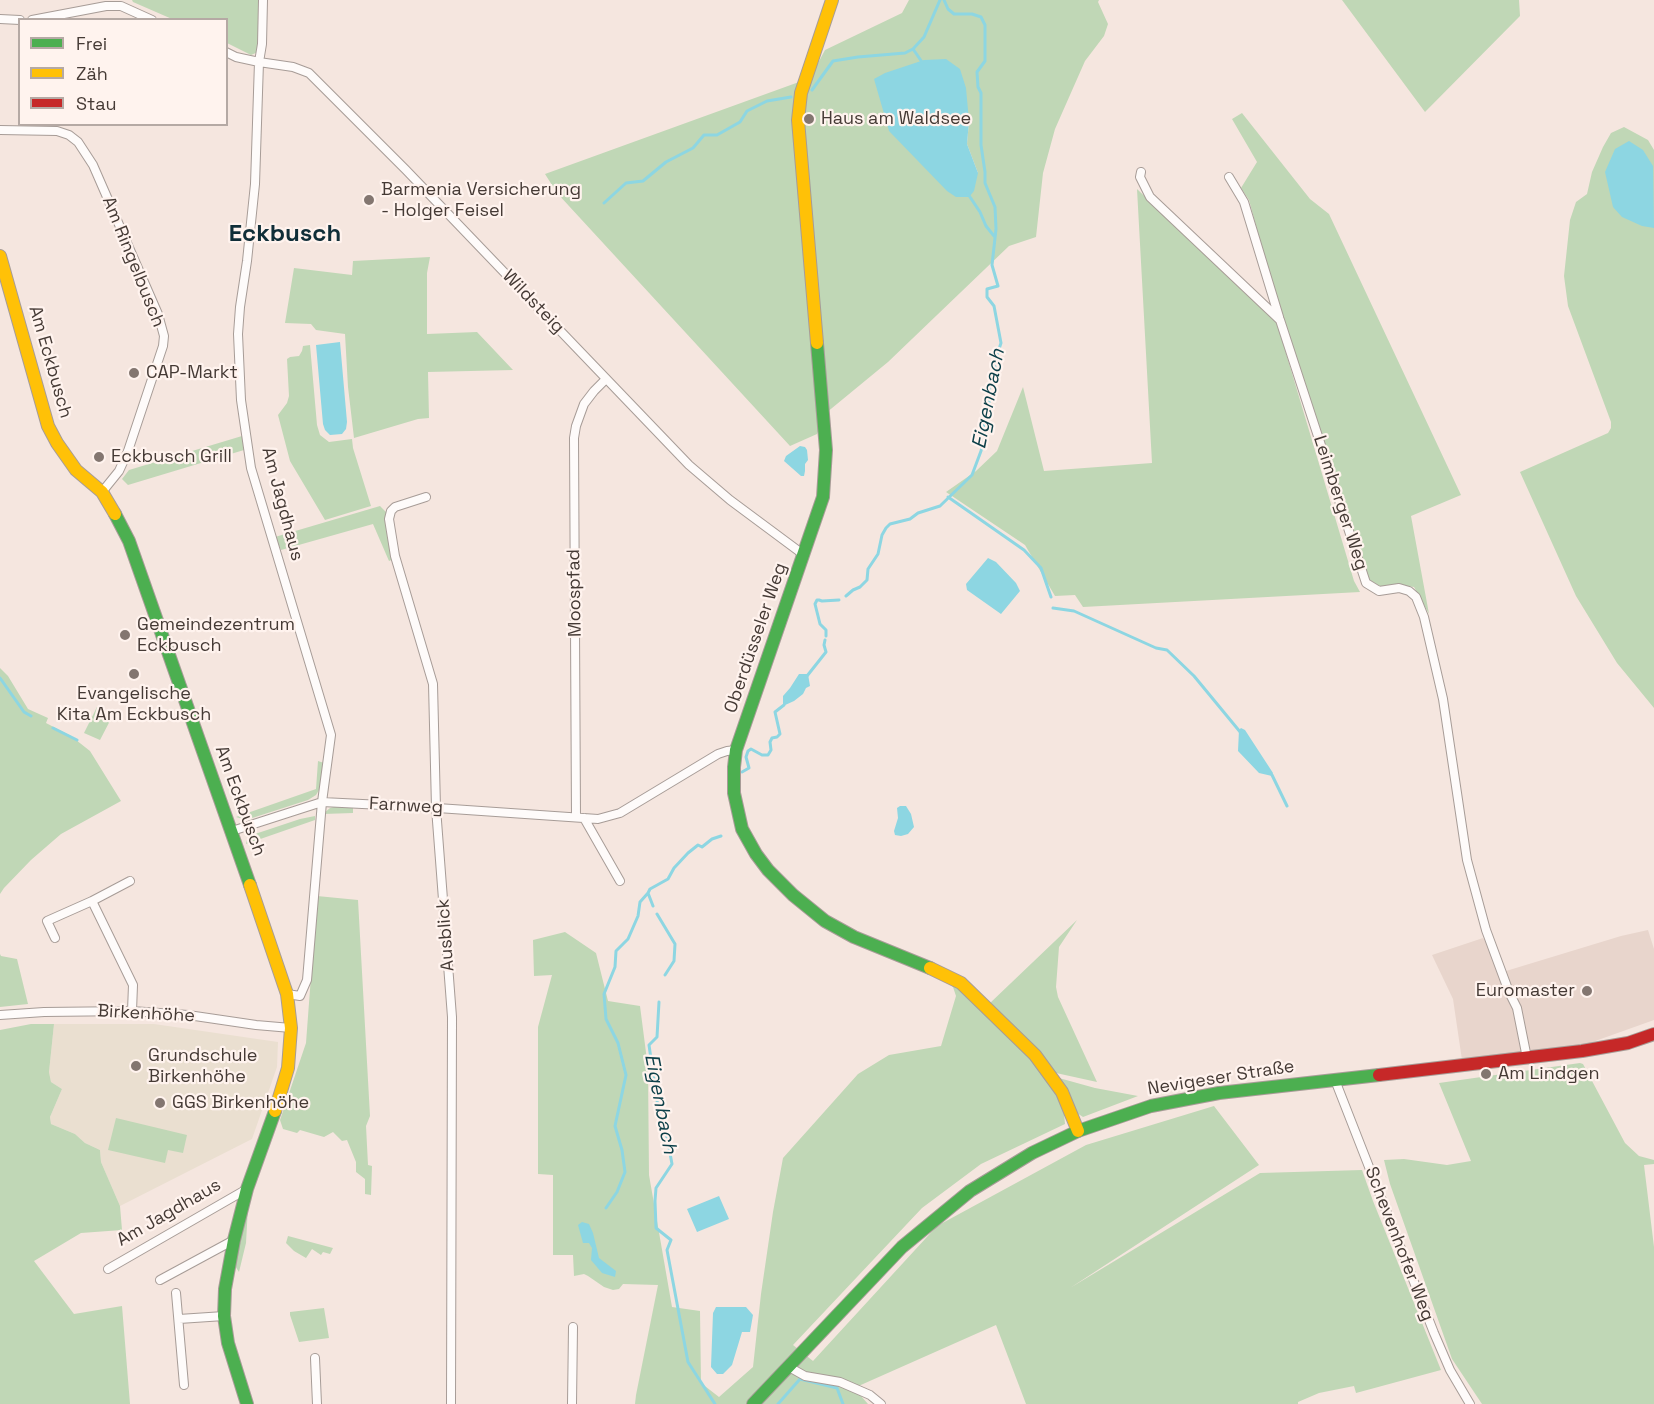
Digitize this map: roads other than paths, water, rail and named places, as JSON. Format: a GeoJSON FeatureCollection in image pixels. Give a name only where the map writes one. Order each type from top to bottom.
{"type":"FeatureCollection","features":[{"type":"Feature","properties":{"kind":"street","name":"Am Jagdhaus"},"geometry":{"type":"LineString","coordinates":[[247,1404],[228,1343],[224,1316],[225,1289],[247,1189],[283,1086],[289,1060],[291,1028],[288,998],[300,996],[307,980],[322,802],[331,735],[251,468],[241,400],[238,334],[255,184],[263,0]]}},
{"type":"Feature","properties":{"kind":"street","name":"Oberdüsseler Weg"},"geometry":{"type":"LineString","coordinates":[[832,0],[801,93],[798,120],[826,450],[823,497],[736,750],[734,793],[738,815],[742,829],[768,870],[825,921],[854,937],[932,968],[960,983],[1042,1063],[1062,1092],[1078,1131]]}},
{"type":"Feature","properties":{"kind":"street"},"geometry":{"type":"LineString","coordinates":[[43,18],[106,6],[121,6],[148,18]]}},
{"type":"Feature","properties":{"kind":"street"},"geometry":{"type":"LineString","coordinates":[[0,19],[18,20]]}},
{"type":"Feature","properties":{"kind":"street"},"geometry":{"type":"LineString","coordinates":[[228,53],[259,62]]}},
{"type":"Feature","properties":{"kind":"street","name":"Wildsteig"},"geometry":{"type":"LineString","coordinates":[[259,62],[293,67],[309,73],[406,170],[689,465],[730,500],[804,555]]}},
{"type":"Feature","properties":{"kind":"street","name":"Am Ringelbusch"},"geometry":{"type":"LineString","coordinates":[[0,130],[57,131],[69,135],[78,142],[93,165],[158,314],[164,336],[163,346],[128,451],[119,471],[102,492]]}},
{"type":"Feature","properties":{"kind":"street","name":"Leimberger Weg"},"geometry":{"type":"LineString","coordinates":[[1141,172],[1140,177],[1150,197],[1280,320],[1366,583],[1379,591],[1399,588],[1409,591],[1416,597],[1424,617],[1443,699],[1467,860],[1486,930],[1517,1008],[1527,1058]]}},
{"type":"Feature","properties":{"kind":"street"},"geometry":{"type":"LineString","coordinates":[[1229,177],[1244,202],[1280,320]]}},
{"type":"Feature","properties":{"kind":"street","name":"Am Eckbusch"},"geometry":{"type":"LineString","coordinates":[[0,256],[48,426],[76,470],[102,492],[129,541],[232,831],[288,998]]}},
{"type":"Feature","properties":{"kind":"street","name":"Moospfad"},"geometry":{"type":"LineString","coordinates":[[580,818],[574,438],[584,404],[606,379]]}},
{"type":"Feature","properties":{"kind":"street","name":"Ausblick"},"geometry":{"type":"LineString","coordinates":[[426,497],[395,507],[389,519],[395,556],[433,684],[436,808],[452,1017],[451,1404]]}},
{"type":"Feature","properties":{"kind":"street","name":"Farnweg"},"geometry":{"type":"LineString","coordinates":[[232,831],[322,802],[598,819],[620,813],[718,754],[736,750]]}},
{"type":"Feature","properties":{"kind":"street"},"geometry":{"type":"LineString","coordinates":[[580,818],[620,880]]}},
{"type":"Feature","properties":{"kind":"street"},"geometry":{"type":"LineString","coordinates":[[55,938],[47,921],[130,881]]}},
{"type":"Feature","properties":{"kind":"street"},"geometry":{"type":"LineString","coordinates":[[92,901],[133,985],[132,1011]]}},
{"type":"Feature","properties":{"kind":"street","name":"Birkenhöhe"},"geometry":{"type":"LineString","coordinates":[[0,1015],[132,1011],[179,1014],[291,1028]]}},
{"type":"Feature","properties":{"kind":"street","name":"Nevigeser Straße"},"geometry":{"type":"LineString","coordinates":[[753,1404],[902,1247],[937,1216],[1001,1171],[1078,1131],[1150,1106],[1219,1093],[1594,1049],[1654,1034]]}},
{"type":"Feature","properties":{"kind":"street","name":"Schevenhofer Weg"},"geometry":{"type":"LineString","coordinates":[[1335,1080],[1434,1333],[1450,1370],[1470,1404]]}},
{"type":"Feature","properties":{"kind":"street","name":"Am Jagdhaus"},"geometry":{"type":"LineString","coordinates":[[108,1269],[247,1189]]}},
{"type":"Feature","properties":{"kind":"street"},"geometry":{"type":"LineString","coordinates":[[160,1280],[234,1240]]}},
{"type":"Feature","properties":{"kind":"street"},"geometry":{"type":"LineString","coordinates":[[176,1293],[184,1385]]}},
{"type":"Feature","properties":{"kind":"street"},"geometry":{"type":"LineString","coordinates":[[179,1319],[224,1316]]}},
{"type":"Feature","properties":{"kind":"street"},"geometry":{"type":"LineString","coordinates":[[572,1404],[573,1327]]}},
{"type":"Feature","properties":{"kind":"street"},"geometry":{"type":"LineString","coordinates":[[315,1358],[316,1404]]}},
{"type":"Feature","properties":{"kind":"street"},"geometry":{"type":"LineString","coordinates":[[789,1367],[805,1376],[846,1384],[870,1395],[881,1404]]}},
{"type":"Feature","properties":{"kind":"water"},"geometry":{"type":"Polygon","coordinates":[[[946,59],[960,69],[966,88],[969,121],[967,144],[978,173],[974,191],[969,197],[956,197],[947,191],[889,131],[874,79],[924,60],[946,59]]]}},
{"type":"Feature","properties":{"kind":"water"},"geometry":{"type":"Polygon","coordinates":[[[1629,141],[1643,150],[1653,166],[1654,228],[1642,226],[1622,217],[1613,207],[1605,172],[1615,149],[1629,141]]]}},
{"type":"Feature","properties":{"kind":"water"},"geometry":{"type":"Polygon","coordinates":[[[340,342],[347,422],[342,434],[330,435],[323,424],[316,345],[340,342]]]}},
{"type":"Feature","properties":{"kind":"water"},"geometry":{"type":"Polygon","coordinates":[[[800,446],[807,450],[808,460],[805,464],[804,476],[784,461],[786,456],[800,446]]]}},
{"type":"Feature","properties":{"kind":"water"},"geometry":{"type":"Polygon","coordinates":[[[988,558],[996,562],[1016,583],[1020,591],[1001,614],[967,590],[966,584],[988,558]]]}},
{"type":"Feature","properties":{"kind":"water"},"geometry":{"type":"Polygon","coordinates":[[[799,674],[808,674],[810,686],[794,701],[783,706],[783,696],[799,674]]]}},
{"type":"Feature","properties":{"kind":"water"},"geometry":{"type":"Polygon","coordinates":[[[1241,728],[1245,730],[1273,773],[1272,776],[1259,773],[1238,751],[1241,728]]]}},
{"type":"Feature","properties":{"kind":"water"},"geometry":{"type":"Polygon","coordinates":[[[906,806],[911,814],[914,827],[908,834],[901,836],[895,835],[894,831],[898,818],[897,808],[906,806]]]}},
{"type":"Feature","properties":{"kind":"water"},"geometry":{"type":"Polygon","coordinates":[[[719,1196],[729,1219],[697,1232],[687,1209],[719,1196]]]}},
{"type":"Feature","properties":{"kind":"water"},"geometry":{"type":"Polygon","coordinates":[[[582,1222],[589,1224],[599,1258],[616,1271],[615,1277],[602,1273],[591,1260],[592,1248],[589,1243],[583,1243],[578,1225],[582,1222]]]}},
{"type":"Feature","properties":{"kind":"water"},"geometry":{"type":"Polygon","coordinates":[[[716,1307],[746,1307],[753,1315],[750,1332],[742,1332],[732,1365],[723,1374],[717,1374],[711,1367],[713,1313],[716,1307]]]}},
{"type":"Feature","properties":{"kind":"waterway"},"geometry":{"type":"LineString","coordinates":[[922,62],[913,49],[924,37],[940,0]]}},
{"type":"Feature","properties":{"kind":"waterway","name":"Eigenbach"},"geometry":{"type":"LineString","coordinates":[[846,596],[867,580],[868,569],[878,554],[882,535],[890,524],[910,519],[918,513],[940,506],[972,475],[984,438],[983,414],[990,400],[989,384],[996,369],[992,362],[996,358],[1001,343],[994,306],[987,297],[987,289],[998,286],[992,265],[996,229],[995,207],[985,183],[981,145],[981,93],[978,87],[977,72],[985,61],[985,25],[981,17],[972,14],[954,14],[948,9],[944,0]]}},
{"type":"Feature","properties":{"kind":"waterway"},"geometry":{"type":"LineString","coordinates":[[812,90],[833,61],[905,53],[913,49]]}},
{"type":"Feature","properties":{"kind":"waterway"},"geometry":{"type":"LineString","coordinates":[[604,203],[626,183],[643,181],[666,162],[693,148],[704,135],[717,135],[740,122],[747,111],[767,101],[791,97]]}},
{"type":"Feature","properties":{"kind":"waterway"},"geometry":{"type":"LineString","coordinates":[[968,194],[994,236]]}},
{"type":"Feature","properties":{"kind":"waterway"},"geometry":{"type":"LineString","coordinates":[[948,497],[1024,550],[1041,568],[1051,597]]}},
{"type":"Feature","properties":{"kind":"waterway","name":"Eigenbach"},"geometry":{"type":"LineString","coordinates":[[826,636],[826,630],[820,624],[815,604],[817,600],[839,600]]}},
{"type":"Feature","properties":{"kind":"waterway"},"geometry":{"type":"LineString","coordinates":[[1053,608],[1074,611],[1156,648],[1167,650],[1194,676],[1241,733]]}},
{"type":"Feature","properties":{"kind":"waterway","name":"Eigenbach"},"geometry":{"type":"LineString","coordinates":[[807,676],[826,652],[825,640]]}},
{"type":"Feature","properties":{"kind":"waterway"},"geometry":{"type":"LineString","coordinates":[[0,678],[24,712],[31,716]]}},
{"type":"Feature","properties":{"kind":"waterway","name":"Eigenbach"},"geometry":{"type":"LineString","coordinates":[[742,772],[749,768],[746,757],[751,749],[762,755],[768,755],[772,738],[780,734],[775,712],[784,705]]}},
{"type":"Feature","properties":{"kind":"waterway"},"geometry":{"type":"LineString","coordinates":[[53,728],[77,740]]}},
{"type":"Feature","properties":{"kind":"waterway"},"geometry":{"type":"LineString","coordinates":[[1272,775],[1287,806]]}},
{"type":"Feature","properties":{"kind":"waterway","name":"Eigenbach"},"geometry":{"type":"LineString","coordinates":[[653,906],[648,893],[650,889],[668,879],[674,868],[698,845],[702,847],[712,839],[721,836]]}},
{"type":"Feature","properties":{"kind":"waterway"},"geometry":{"type":"LineString","coordinates":[[606,1208],[617,1192],[625,1172],[615,1126],[626,1075],[618,1043],[606,1019],[604,994],[615,967],[616,951],[628,939],[638,916],[640,902],[648,893]]}},
{"type":"Feature","properties":{"kind":"waterway","name":"Eigenbach"},"geometry":{"type":"LineString","coordinates":[[657,914],[675,944],[674,961],[665,975]]}},
{"type":"Feature","properties":{"kind":"waterway","name":"Eigenbach"},"geometry":{"type":"LineString","coordinates":[[659,1002],[657,1037],[649,1045],[661,1128],[667,1137],[672,1164],[656,1188],[656,1228],[671,1240],[667,1250],[688,1362],[715,1404]]}},
{"type":"Feature","properties":{"kind":"waterway","name":"Eigenbach"},"geometry":{"type":"LineString","coordinates":[[778,1404],[800,1379],[837,1388],[843,1404]]}},
{"type":"Feature","properties":{"kind":"place","name":"Haus am Waldsee"},"geometry":{"type":"Point","coordinates":[809,119]}},
{"type":"Feature","properties":{"kind":"place","name":"Barmenia Versicherung - Holger Feisel"},"geometry":{"type":"Point","coordinates":[369,200]}},
{"type":"Feature","properties":{"kind":"place","name":"CAP-Markt"},"geometry":{"type":"Point","coordinates":[134,373]}},
{"type":"Feature","properties":{"kind":"place","name":"Eckbusch Grill"},"geometry":{"type":"Point","coordinates":[99,457]}},
{"type":"Feature","properties":{"kind":"place","name":"Gemeindezentrum Eckbusch"},"geometry":{"type":"Point","coordinates":[125,635]}},
{"type":"Feature","properties":{"kind":"place","name":"Evangelische Kita Am Eckbusch"},"geometry":{"type":"Point","coordinates":[134,674]}},
{"type":"Feature","properties":{"kind":"place","name":"Euromaster"},"geometry":{"type":"Point","coordinates":[1587,991]}},
{"type":"Feature","properties":{"kind":"place","name":"Grundschule Birkenhöhe"},"geometry":{"type":"Point","coordinates":[136,1066]}},
{"type":"Feature","properties":{"kind":"place","name":"Am Lindgen"},"geometry":{"type":"Point","coordinates":[1486,1074]}},
{"type":"Feature","properties":{"kind":"place","name":"GGS Birkenhöhe"},"geometry":{"type":"Point","coordinates":[160,1103]}},
{"type":"Feature","properties":{"kind":"district","name":"Eckbusch"},"geometry":{"type":"Point","coordinates":[285,234]}}]}
